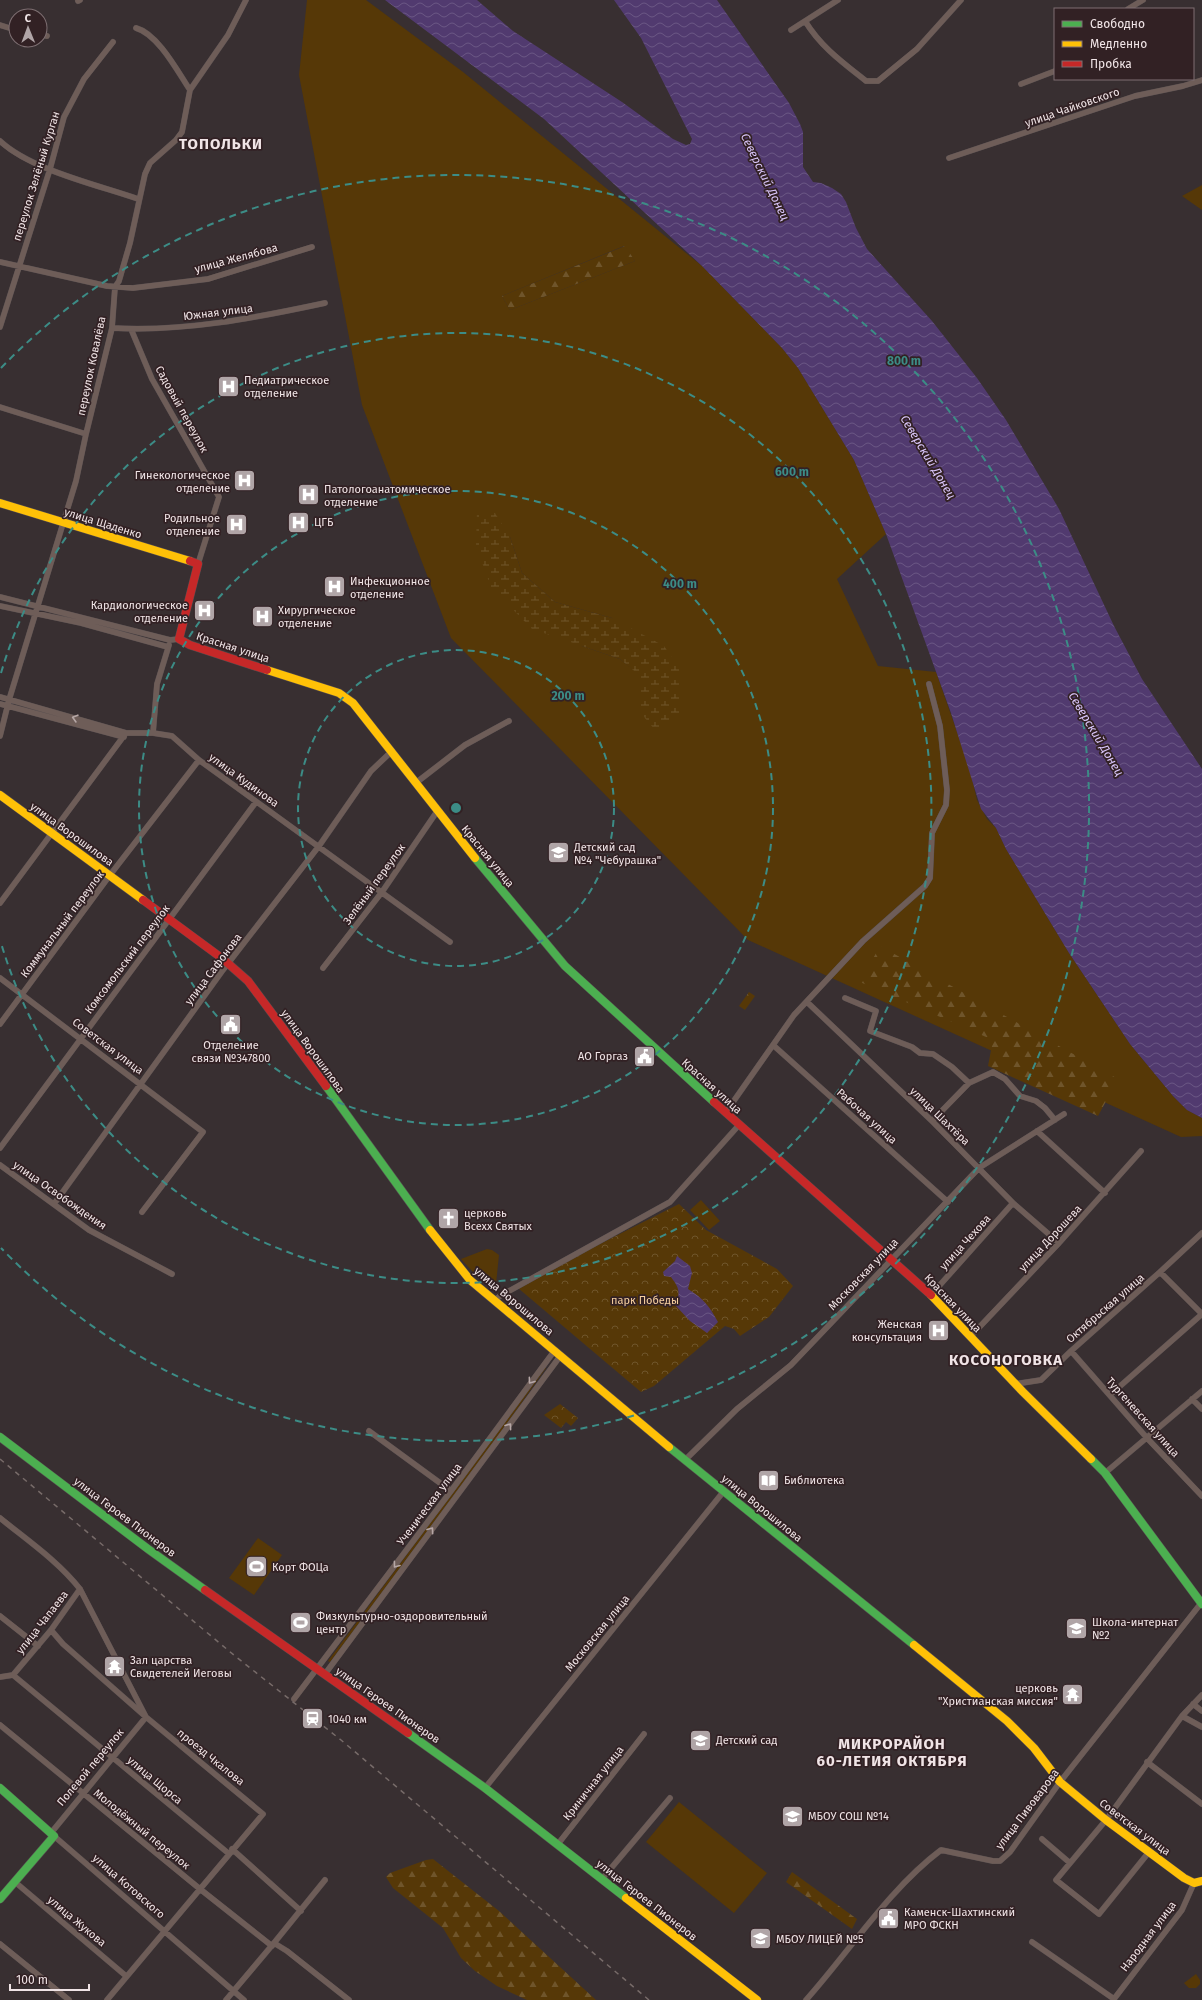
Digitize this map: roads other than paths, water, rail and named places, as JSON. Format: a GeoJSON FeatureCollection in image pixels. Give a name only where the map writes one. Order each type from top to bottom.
{"type":"FeatureCollection","features":[{"type":"Feature","properties":{"kind":"main road","name":"улица Щаденко"},"geometry":{"type":"LineString","coordinates":[[0,503],[198,564]]}},
{"type":"Feature","properties":{"kind":"main road"},"geometry":{"type":"LineString","coordinates":[[179,639],[198,564]]}},
{"type":"Feature","properties":{"kind":"main road","name":"Красная улица"},"geometry":{"type":"LineString","coordinates":[[179,639],[204,650],[344,695],[357,707],[438,810],[565,966],[739,1125],[931,1295],[1015,1384],[1105,1473],[1202,1603]]}},
{"type":"Feature","properties":{"kind":"main road","name":"улица Ворошилова"},"geometry":{"type":"LineString","coordinates":[[0,794],[229,964],[257,992],[451,1257],[470,1280],[558,1352],[685,1460],[1007,1721],[1034,1748],[1060,1782]]}},
{"type":"Feature","properties":{"kind":"main road","name":"улица Героев Пионеров"},"geometry":{"type":"LineString","coordinates":[[0,1437],[148,1549],[485,1788],[757,2000]]}},
{"type":"Feature","properties":{"kind":"main road","name":"Советская улица"},"geometry":{"type":"LineString","coordinates":[[1060,1782],[1106,1820],[1184,1878],[1199,1882]]}},
{"type":"Feature","properties":{"kind":"main road","name":"улица Котовского"},"geometry":{"type":"LineString","coordinates":[[1,1791],[52,1834]]}},
{"type":"Feature","properties":{"kind":"main road","name":"Полевой переулок"},"geometry":{"type":"LineString","coordinates":[[0,1899],[52,1834]]}},
{"type":"Feature","properties":{"kind":"street","name":"переулок Ковалёва"},"geometry":{"type":"LineString","coordinates":[[0,736],[9,700],[76,481],[112,328],[115,287],[119,281],[130,243],[138,199],[148,166],[176,140],[182,132],[190,90],[228,35],[246,0]]}},
{"type":"Feature","properties":{"kind":"street"},"geometry":{"type":"LineString","coordinates":[[791,30],[838,0]]}},
{"type":"Feature","properties":{"kind":"street"},"geometry":{"type":"LineString","coordinates":[[805,21],[812,33],[831,54],[866,81],[871,82],[878,81],[917,49],[961,0]]}},
{"type":"Feature","properties":{"kind":"street"},"geometry":{"type":"LineString","coordinates":[[1130,8],[1143,0]]}},
{"type":"Feature","properties":{"kind":"street"},"geometry":{"type":"LineString","coordinates":[[136,28],[143,30],[164,51],[190,90]]}},
{"type":"Feature","properties":{"kind":"street","name":"переулок Зелёный Курган"},"geometry":{"type":"LineString","coordinates":[[0,326],[50,169],[64,117],[84,79],[113,42]]}},
{"type":"Feature","properties":{"kind":"street"},"geometry":{"type":"LineString","coordinates":[[1021,84],[1054,71]]}},
{"type":"Feature","properties":{"kind":"street","name":"улица Чайковского"},"geometry":{"type":"LineString","coordinates":[[949,158],[1135,96],[1183,86],[1202,80]]}},
{"type":"Feature","properties":{"kind":"street"},"geometry":{"type":"LineString","coordinates":[[0,141],[12,151],[50,169],[138,199]]}},
{"type":"Feature","properties":{"kind":"street","name":"улица Желябова"},"geometry":{"type":"LineString","coordinates":[[0,262],[115,287],[147,287],[208,279],[312,247]]}},
{"type":"Feature","properties":{"kind":"street","name":"Южная улица"},"geometry":{"type":"LineString","coordinates":[[112,328],[131,329],[221,323],[325,303]]}},
{"type":"Feature","properties":{"kind":"street","name":"Садовый переулок"},"geometry":{"type":"LineString","coordinates":[[131,329],[152,379],[219,498],[198,564]]}},
{"type":"Feature","properties":{"kind":"street"},"geometry":{"type":"LineString","coordinates":[[0,407],[86,434]]}},
{"type":"Feature","properties":{"kind":"street"},"geometry":{"type":"LineString","coordinates":[[0,597],[170,640],[179,639]]}},
{"type":"Feature","properties":{"kind":"street"},"geometry":{"type":"LineString","coordinates":[[0,606],[81,624],[168,647]]}},
{"type":"Feature","properties":{"kind":"street"},"geometry":{"type":"LineString","coordinates":[[153,733],[157,684],[170,640]]}},
{"type":"Feature","properties":{"kind":"street"},"geometry":{"type":"LineString","coordinates":[[726,1112],[794,1015],[863,941],[925,886],[930,878],[932,833],[946,805],[946,790],[940,726],[929,684]]}},
{"type":"Feature","properties":{"kind":"street","name":"улица Кудинова"},"geometry":{"type":"LineString","coordinates":[[0,697],[125,735]]}},
{"type":"Feature","properties":{"kind":"street","name":"улица Кудинова"},"geometry":{"type":"LineString","coordinates":[[0,704],[125,735],[153,733],[172,736],[199,760],[450,942]]}},
{"type":"Feature","properties":{"kind":"street"},"geometry":{"type":"LineString","coordinates":[[417,782],[465,745],[509,721]]}},
{"type":"Feature","properties":{"kind":"street"},"geometry":{"type":"LineString","coordinates":[[0,903],[125,735]]}},
{"type":"Feature","properties":{"kind":"street","name":"улица Сафонова"},"geometry":{"type":"LineString","coordinates":[[54,1204],[140,1084],[319,846],[371,771],[392,751]]}},
{"type":"Feature","properties":{"kind":"street","name":"Коммунальный переулок"},"geometry":{"type":"LineString","coordinates":[[0,1024],[110,875],[199,760]]}},
{"type":"Feature","properties":{"kind":"street","name":"Комсомольский переулок"},"geometry":{"type":"LineString","coordinates":[[0,1148],[79,1039],[256,802]]}},
{"type":"Feature","properties":{"kind":"street","name":"Зелёный переулок"},"geometry":{"type":"LineString","coordinates":[[323,968],[382,892],[438,810]]}},
{"type":"Feature","properties":{"kind":"street","name":"Советская улица"},"geometry":{"type":"LineString","coordinates":[[0,978],[203,1132],[142,1212]]}},
{"type":"Feature","properties":{"kind":"street"},"geometry":{"type":"LineString","coordinates":[[845,998],[876,1012],[870,1031],[912,1047],[920,1053],[933,1054],[952,1067],[969,1082]]}},
{"type":"Feature","properties":{"kind":"street","name":"улица Шахтёра"},"geometry":{"type":"LineString","coordinates":[[807,1002],[932,1121],[1013,1203],[1059,1243]]}},
{"type":"Feature","properties":{"kind":"street","name":"Рабочая улица"},"geometry":{"type":"LineString","coordinates":[[773,1045],[948,1202]]}},
{"type":"Feature","properties":{"kind":"street"},"geometry":{"type":"LineString","coordinates":[[932,1121],[969,1082],[993,1072],[1005,1079],[1020,1096],[1036,1101],[1045,1108],[1055,1120]]}},
{"type":"Feature","properties":{"kind":"street","name":"Московская улица"},"geometry":{"type":"LineString","coordinates":[[685,1460],[737,1409],[791,1364],[980,1168],[1064,1114]]}},
{"type":"Feature","properties":{"kind":"street"},"geometry":{"type":"LineString","coordinates":[[495,1300],[549,1268],[670,1202],[739,1125]]}},
{"type":"Feature","properties":{"kind":"street"},"geometry":{"type":"LineString","coordinates":[[1037,1131],[1105,1193]]}},
{"type":"Feature","properties":{"kind":"street","name":"улица Дорошева"},"geometry":{"type":"LineString","coordinates":[[971,1336],[1105,1193],[1141,1151]]}},
{"type":"Feature","properties":{"kind":"street","name":"улица Освобождения"},"geometry":{"type":"LineString","coordinates":[[0,1165],[89,1230],[172,1274]]}},
{"type":"Feature","properties":{"kind":"street","name":"улица Чехова"},"geometry":{"type":"LineString","coordinates":[[931,1295],[1013,1203]]}},
{"type":"Feature","properties":{"kind":"street","name":"Октябрьская улица"},"geometry":{"type":"LineString","coordinates":[[1015,1384],[1039,1382],[1071,1351],[1202,1233]]}},
{"type":"Feature","properties":{"kind":"street"},"geometry":{"type":"LineString","coordinates":[[1110,1395],[1202,1314],[1160,1272]]}},
{"type":"Feature","properties":{"kind":"street","name":"Тургеневская улица"},"geometry":{"type":"LineString","coordinates":[[1071,1351],[1147,1438],[1202,1496]]}},
{"type":"Feature","properties":{"kind":"street","name":"Ученическая улица"},"geometry":{"type":"LineString","coordinates":[[322,1671],[451,1491],[558,1352]]}},
{"type":"Feature","properties":{"kind":"street","name":"Ученическая улица"},"geometry":{"type":"LineString","coordinates":[[322,1671],[558,1352]]}},
{"type":"Feature","properties":{"kind":"street"},"geometry":{"type":"LineString","coordinates":[[1105,1473],[1202,1391]]}},
{"type":"Feature","properties":{"kind":"street"},"geometry":{"type":"LineString","coordinates":[[1192,1399],[1202,1409]]}},
{"type":"Feature","properties":{"kind":"street"},"geometry":{"type":"LineString","coordinates":[[369,1431],[451,1491]]}},
{"type":"Feature","properties":{"kind":"street","name":"Московская улица"},"geometry":{"type":"LineString","coordinates":[[485,1788],[724,1491]]}},
{"type":"Feature","properties":{"kind":"street"},"geometry":{"type":"LineString","coordinates":[[0,1518],[56,1563],[70,1576],[80,1589]]}},
{"type":"Feature","properties":{"kind":"street","name":"улица Чапаева"},"geometry":{"type":"LineString","coordinates":[[13,1675],[51,1630],[80,1589]]}},
{"type":"Feature","properties":{"kind":"street","name":"проезд Чкалова"},"geometry":{"type":"LineString","coordinates":[[80,1589],[146,1717]]}},
{"type":"Feature","properties":{"kind":"street","name":"улица Пивоварова"},"geometry":{"type":"LineString","coordinates":[[806,2000],[854,1939],[902,1886],[934,1855],[941,1850],[946,1850],[993,1861],[1000,1860],[1012,1850],[1060,1782],[1202,1603]]}},
{"type":"Feature","properties":{"kind":"street"},"geometry":{"type":"LineString","coordinates":[[0,1616],[38,1646]]}},
{"type":"Feature","properties":{"kind":"street","name":"проезд Чкалова"},"geometry":{"type":"LineString","coordinates":[[51,1630],[63,1644],[146,1717],[263,1814],[230,1851]]}},
{"type":"Feature","properties":{"kind":"street"},"geometry":{"type":"LineString","coordinates":[[294,1699],[322,1671]]}},
{"type":"Feature","properties":{"kind":"street"},"geometry":{"type":"LineString","coordinates":[[0,1677],[13,1675]]}},
{"type":"Feature","properties":{"kind":"street","name":"улица Щорса"},"geometry":{"type":"LineString","coordinates":[[13,1675],[112,1757],[230,1851],[301,1911]]}},
{"type":"Feature","properties":{"kind":"street"},"geometry":{"type":"LineString","coordinates":[[1149,1852],[1099,1914],[1056,1880],[1106,1820],[1182,1716],[1202,1695]]}},
{"type":"Feature","properties":{"kind":"street"},"geometry":{"type":"LineString","coordinates":[[1193,1704],[1202,1711]]}},
{"type":"Feature","properties":{"kind":"street"},"geometry":{"type":"LineString","coordinates":[[1182,1716],[1202,1727]]}},
{"type":"Feature","properties":{"kind":"street","name":"Полевой переулок"},"geometry":{"type":"LineString","coordinates":[[52,1834],[82,1793],[146,1717]]}},
{"type":"Feature","properties":{"kind":"street","name":"Молодёжный переулок"},"geometry":{"type":"LineString","coordinates":[[0,1725],[200,1889],[273,1945]]}},
{"type":"Feature","properties":{"kind":"street","name":"Криничная улица"},"geometry":{"type":"LineString","coordinates":[[558,1844],[644,1734]]}},
{"type":"Feature","properties":{"kind":"street"},"geometry":{"type":"LineString","coordinates":[[1147,1762],[1202,1804]]}},
{"type":"Feature","properties":{"kind":"street"},"geometry":{"type":"LineString","coordinates":[[602,1879],[670,1798]]}},
{"type":"Feature","properties":{"kind":"street","name":"улица Котовского"},"geometry":{"type":"LineString","coordinates":[[52,1834],[244,2000]]}},
{"type":"Feature","properties":{"kind":"street"},"geometry":{"type":"LineString","coordinates":[[1042,1839],[1070,1863]]}},
{"type":"Feature","properties":{"kind":"street"},"geometry":{"type":"LineString","coordinates":[[107,2000],[230,1851]]}},
{"type":"Feature","properties":{"kind":"street"},"geometry":{"type":"LineString","coordinates":[[226,2000],[301,1911],[324,1880]]}},
{"type":"Feature","properties":{"kind":"street","name":"улица Жукова"},"geometry":{"type":"LineString","coordinates":[[15,1882],[126,1976]]}},
{"type":"Feature","properties":{"kind":"street","name":"Народная улица"},"geometry":{"type":"LineString","coordinates":[[1114,1999],[1182,1910],[1199,1882]]}},
{"type":"Feature","properties":{"kind":"street"},"geometry":{"type":"LineString","coordinates":[[1032,1942],[1114,1999]]}},
{"type":"Feature","properties":{"kind":"street"},"geometry":{"type":"LineString","coordinates":[[0,1944],[69,2000]]}},
{"type":"Feature","properties":{"kind":"street"},"geometry":{"type":"LineString","coordinates":[[273,1945],[287,1951],[349,2000]]}},
{"type":"Feature","properties":{"kind":"water","name":"Северский Донец"},"geometry":{"type":"Polygon","coordinates":[[[385,0],[477,0],[513,31],[622,102],[673,139],[686,145],[690,144],[692,139],[641,38],[614,0],[717,0],[789,103],[803,132],[803,167],[813,182],[821,183],[841,194],[867,249],[932,321],[977,378],[1006,420],[1059,509],[1114,626],[1142,679],[1202,769],[1202,1118],[1187,1110],[1173,1096],[1130,1044],[1069,953],[1006,849],[996,828],[981,809],[951,713],[886,534],[854,460],[798,368],[782,348],[702,266],[544,119],[385,0]]]}},
{"type":"Feature","properties":{"kind":"water"},"geometry":{"type":"Polygon","coordinates":[[[677,1256],[690,1266],[692,1273],[688,1289],[706,1303],[718,1322],[707,1333],[690,1321],[675,1305],[678,1297],[676,1284],[671,1277],[664,1276],[663,1272],[675,1261],[677,1256]]]}},
{"type":"Feature","properties":{"kind":"railway"},"geometry":{"type":"LineString","coordinates":[[0,1459],[235,1656],[341,1740],[649,2000]]}},
{"type":"Feature","properties":{"kind":"place","name":"Педиатрическое отделение"},"geometry":{"type":"Point","coordinates":[229,386]}},
{"type":"Feature","properties":{"kind":"place","name":"Гинекологическое отделение"},"geometry":{"type":"Point","coordinates":[245,481]}},
{"type":"Feature","properties":{"kind":"place","name":"Патологоанатомическое отделение"},"geometry":{"type":"Point","coordinates":[309,495]}},
{"type":"Feature","properties":{"kind":"place","name":"ЦГБ"},"geometry":{"type":"Point","coordinates":[298,522]}},
{"type":"Feature","properties":{"kind":"place","name":"Родильное отделение"},"geometry":{"type":"Point","coordinates":[236,524]}},
{"type":"Feature","properties":{"kind":"place","name":"Инфекционное отделение"},"geometry":{"type":"Point","coordinates":[334,587]}},
{"type":"Feature","properties":{"kind":"place","name":"Кардиологическое отделение"},"geometry":{"type":"Point","coordinates":[204,611]}},
{"type":"Feature","properties":{"kind":"place","name":"Хирургическое отделение"},"geometry":{"type":"Point","coordinates":[262,616]}},
{"type":"Feature","properties":{"kind":"place","name":"Детский сад №4 \"Чебурашка\""},"geometry":{"type":"Point","coordinates":[559,853]}},
{"type":"Feature","properties":{"kind":"place","name":"Отделение связи №347800"},"geometry":{"type":"Point","coordinates":[231,1025]}},
{"type":"Feature","properties":{"kind":"place","name":"АО Горгаз"},"geometry":{"type":"Point","coordinates":[644,1056]}},
{"type":"Feature","properties":{"kind":"place","name":"церковь Всехх Святых"},"geometry":{"type":"Point","coordinates":[448,1219]}},
{"type":"Feature","properties":{"kind":"place","name":"Женская консультация"},"geometry":{"type":"Point","coordinates":[938,1330]}},
{"type":"Feature","properties":{"kind":"place","name":"Библиотека"},"geometry":{"type":"Point","coordinates":[768,1480]}},
{"type":"Feature","properties":{"kind":"place","name":"Корт ФОЦа"},"geometry":{"type":"Point","coordinates":[256,1567]}},
{"type":"Feature","properties":{"kind":"place","name":"Физкультурно-оздоровительный центр"},"geometry":{"type":"Point","coordinates":[301,1622]}},
{"type":"Feature","properties":{"kind":"place","name":"Школа-интернат №2"},"geometry":{"type":"Point","coordinates":[1077,1628]}},
{"type":"Feature","properties":{"kind":"place","name":"Зал царства Свидетелей Иеговы"},"geometry":{"type":"Point","coordinates":[114,1666]}},
{"type":"Feature","properties":{"kind":"place","name":"церковь \"Христианская миссия\""},"geometry":{"type":"Point","coordinates":[1073,1694]}},
{"type":"Feature","properties":{"kind":"place","name":"1040 км"},"geometry":{"type":"Point","coordinates":[313,1719]}},
{"type":"Feature","properties":{"kind":"place","name":"Детский сад"},"geometry":{"type":"Point","coordinates":[701,1740]}},
{"type":"Feature","properties":{"kind":"place","name":"МБОУ СОШ №14"},"geometry":{"type":"Point","coordinates":[792,1816]}},
{"type":"Feature","properties":{"kind":"place","name":"Каменск-Шахтинский МРО ФСКН"},"geometry":{"type":"Point","coordinates":[888,1918]}},
{"type":"Feature","properties":{"kind":"place","name":"МБОУ ЛИЦЕЙ №5"},"geometry":{"type":"Point","coordinates":[760,1939]}},
{"type":"Feature","properties":{"kind":"district","name":"ТОПОЛЬКИ"},"geometry":{"type":"Point","coordinates":[221,144]}},
{"type":"Feature","properties":{"kind":"district","name":"КОСОНОГОВКА"},"geometry":{"type":"Point","coordinates":[1006,1360]}},
{"type":"Feature","properties":{"kind":"district","name":"МИКРОРАЙОН 60-ЛЕТИЯ ОКТЯБРЯ"},"geometry":{"type":"Point","coordinates":[892,1752]}},
{"type":"Feature","properties":{"kind":"park label","name":"парк Победы"},"geometry":{"type":"Point","coordinates":[645,1300]}}]}
